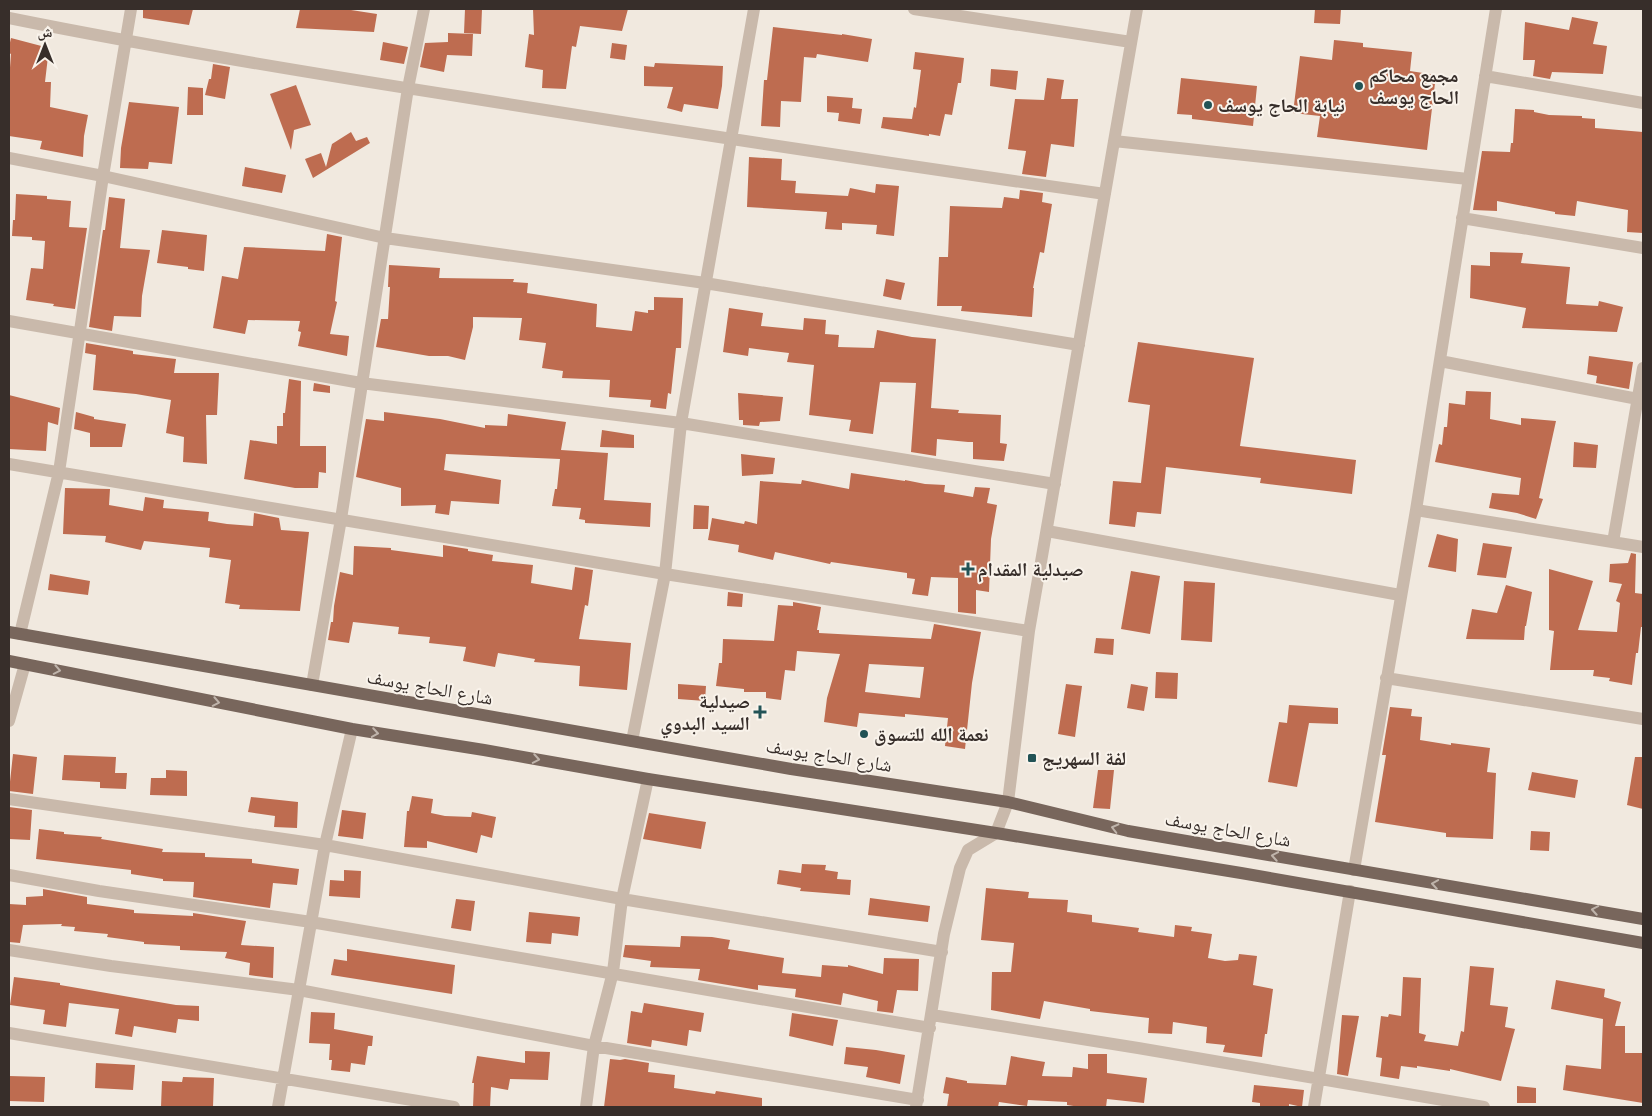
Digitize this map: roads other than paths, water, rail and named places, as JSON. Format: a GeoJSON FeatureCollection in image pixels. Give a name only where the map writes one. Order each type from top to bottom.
{"type":"FeatureCollection","features":[{"type":"Feature","properties":{"kind":"main road","name":"شارع الحاج يوسف"},"geometry":{"type":"LineString","coordinates":[[14,633],[790,769],[1008,802],[1128,831],[1643,919]]}},
{"type":"Feature","properties":{"kind":"main road"},"geometry":{"type":"LineString","coordinates":[[9,661],[352,729],[648,779],[996,833],[1350,891],[1643,943]]}},
{"type":"Feature","properties":{"kind":"street"},"geometry":{"type":"LineString","coordinates":[[14,633],[59,472],[78,334],[131,9]]}},
{"type":"Feature","properties":{"kind":"street"},"geometry":{"type":"LineString","coordinates":[[312,685],[408,88],[424,9]]}},
{"type":"Feature","properties":{"kind":"street"},"geometry":{"type":"LineString","coordinates":[[632,741],[665,574],[681,423],[754,9]]}},
{"type":"Feature","properties":{"kind":"street"},"geometry":{"type":"LineString","coordinates":[[914,9],[1131,42]]}},
{"type":"Feature","properties":{"kind":"street"},"geometry":{"type":"LineString","coordinates":[[9,950],[121,967],[299,990],[594,1046],[917,1104],[944,934],[960,868],[968,850],[996,833],[1008,802],[1030,631],[1137,9]]}},
{"type":"Feature","properties":{"kind":"street"},"geometry":{"type":"LineString","coordinates":[[1354,870],[1400,594],[1416,510],[1496,9]]}},
{"type":"Feature","properties":{"kind":"street"},"geometry":{"type":"LineString","coordinates":[[9,18],[125,41],[731,140],[1105,194]]}},
{"type":"Feature","properties":{"kind":"street"},"geometry":{"type":"LineString","coordinates":[[1485,76],[1643,103]]}},
{"type":"Feature","properties":{"kind":"street"},"geometry":{"type":"LineString","coordinates":[[1114,141],[1468,179]]}},
{"type":"Feature","properties":{"kind":"street"},"geometry":{"type":"LineString","coordinates":[[9,158],[103,176],[385,238],[705,283],[1079,345]]}},
{"type":"Feature","properties":{"kind":"street"},"geometry":{"type":"LineString","coordinates":[[1462,218],[1643,248]]}},
{"type":"Feature","properties":{"kind":"street"},"geometry":{"type":"LineString","coordinates":[[9,321],[361,383],[681,423],[1055,484]]}},
{"type":"Feature","properties":{"kind":"street"},"geometry":{"type":"LineString","coordinates":[[1440,361],[1641,399]]}},
{"type":"Feature","properties":{"kind":"street"},"geometry":{"type":"LineString","coordinates":[[1613,542],[1641,399],[1643,368]]}},
{"type":"Feature","properties":{"kind":"street"},"geometry":{"type":"LineString","coordinates":[[9,464],[665,574],[1030,631]]}},
{"type":"Feature","properties":{"kind":"street"},"geometry":{"type":"LineString","coordinates":[[1416,510],[1643,546]]}},
{"type":"Feature","properties":{"kind":"street"},"geometry":{"type":"LineString","coordinates":[[1047,531],[1400,594]]}},
{"type":"Feature","properties":{"kind":"street"},"geometry":{"type":"LineString","coordinates":[[9,721],[24,664]]}},
{"type":"Feature","properties":{"kind":"street"},"geometry":{"type":"LineString","coordinates":[[1386,678],[1643,719]]}},
{"type":"Feature","properties":{"kind":"street"},"geometry":{"type":"LineString","coordinates":[[278,1107],[325,846],[352,729]]}},
{"type":"Feature","properties":{"kind":"street"},"geometry":{"type":"LineString","coordinates":[[586,1107],[594,1046],[613,972],[622,899],[648,779]]}},
{"type":"Feature","properties":{"kind":"street"},"geometry":{"type":"LineString","coordinates":[[9,799],[325,846],[622,899],[942,952]]}},
{"type":"Feature","properties":{"kind":"street"},"geometry":{"type":"LineString","coordinates":[[9,875],[613,972],[930,1028]]}},
{"type":"Feature","properties":{"kind":"street"},"geometry":{"type":"LineString","coordinates":[[1314,1107],[1350,891]]}},
{"type":"Feature","properties":{"kind":"street"},"geometry":{"type":"LineString","coordinates":[[932,1015],[1484,1107]]}},
{"type":"Feature","properties":{"kind":"street"},"geometry":{"type":"LineString","coordinates":[[9,1032],[454,1107]]}},
{"type":"Feature","properties":{"kind":"place","name":"مجمع محاكم الحاج يوسف"},"geometry":{"type":"Point","coordinates":[1359,86]}},
{"type":"Feature","properties":{"kind":"place","name":"نيابة الحاج يوسف"},"geometry":{"type":"Point","coordinates":[1208,105]}},
{"type":"Feature","properties":{"kind":"place","name":"صيدلية المقدام"},"geometry":{"type":"Point","coordinates":[968,569]}},
{"type":"Feature","properties":{"kind":"place","name":"صيدلية السيد البدوي"},"geometry":{"type":"Point","coordinates":[760,712]}},
{"type":"Feature","properties":{"kind":"place","name":"نعمة الله للتسوق"},"geometry":{"type":"Point","coordinates":[864,734]}},
{"type":"Feature","properties":{"kind":"place","name":"لفة السهريج"},"geometry":{"type":"Point","coordinates":[1032,758]}}]}
